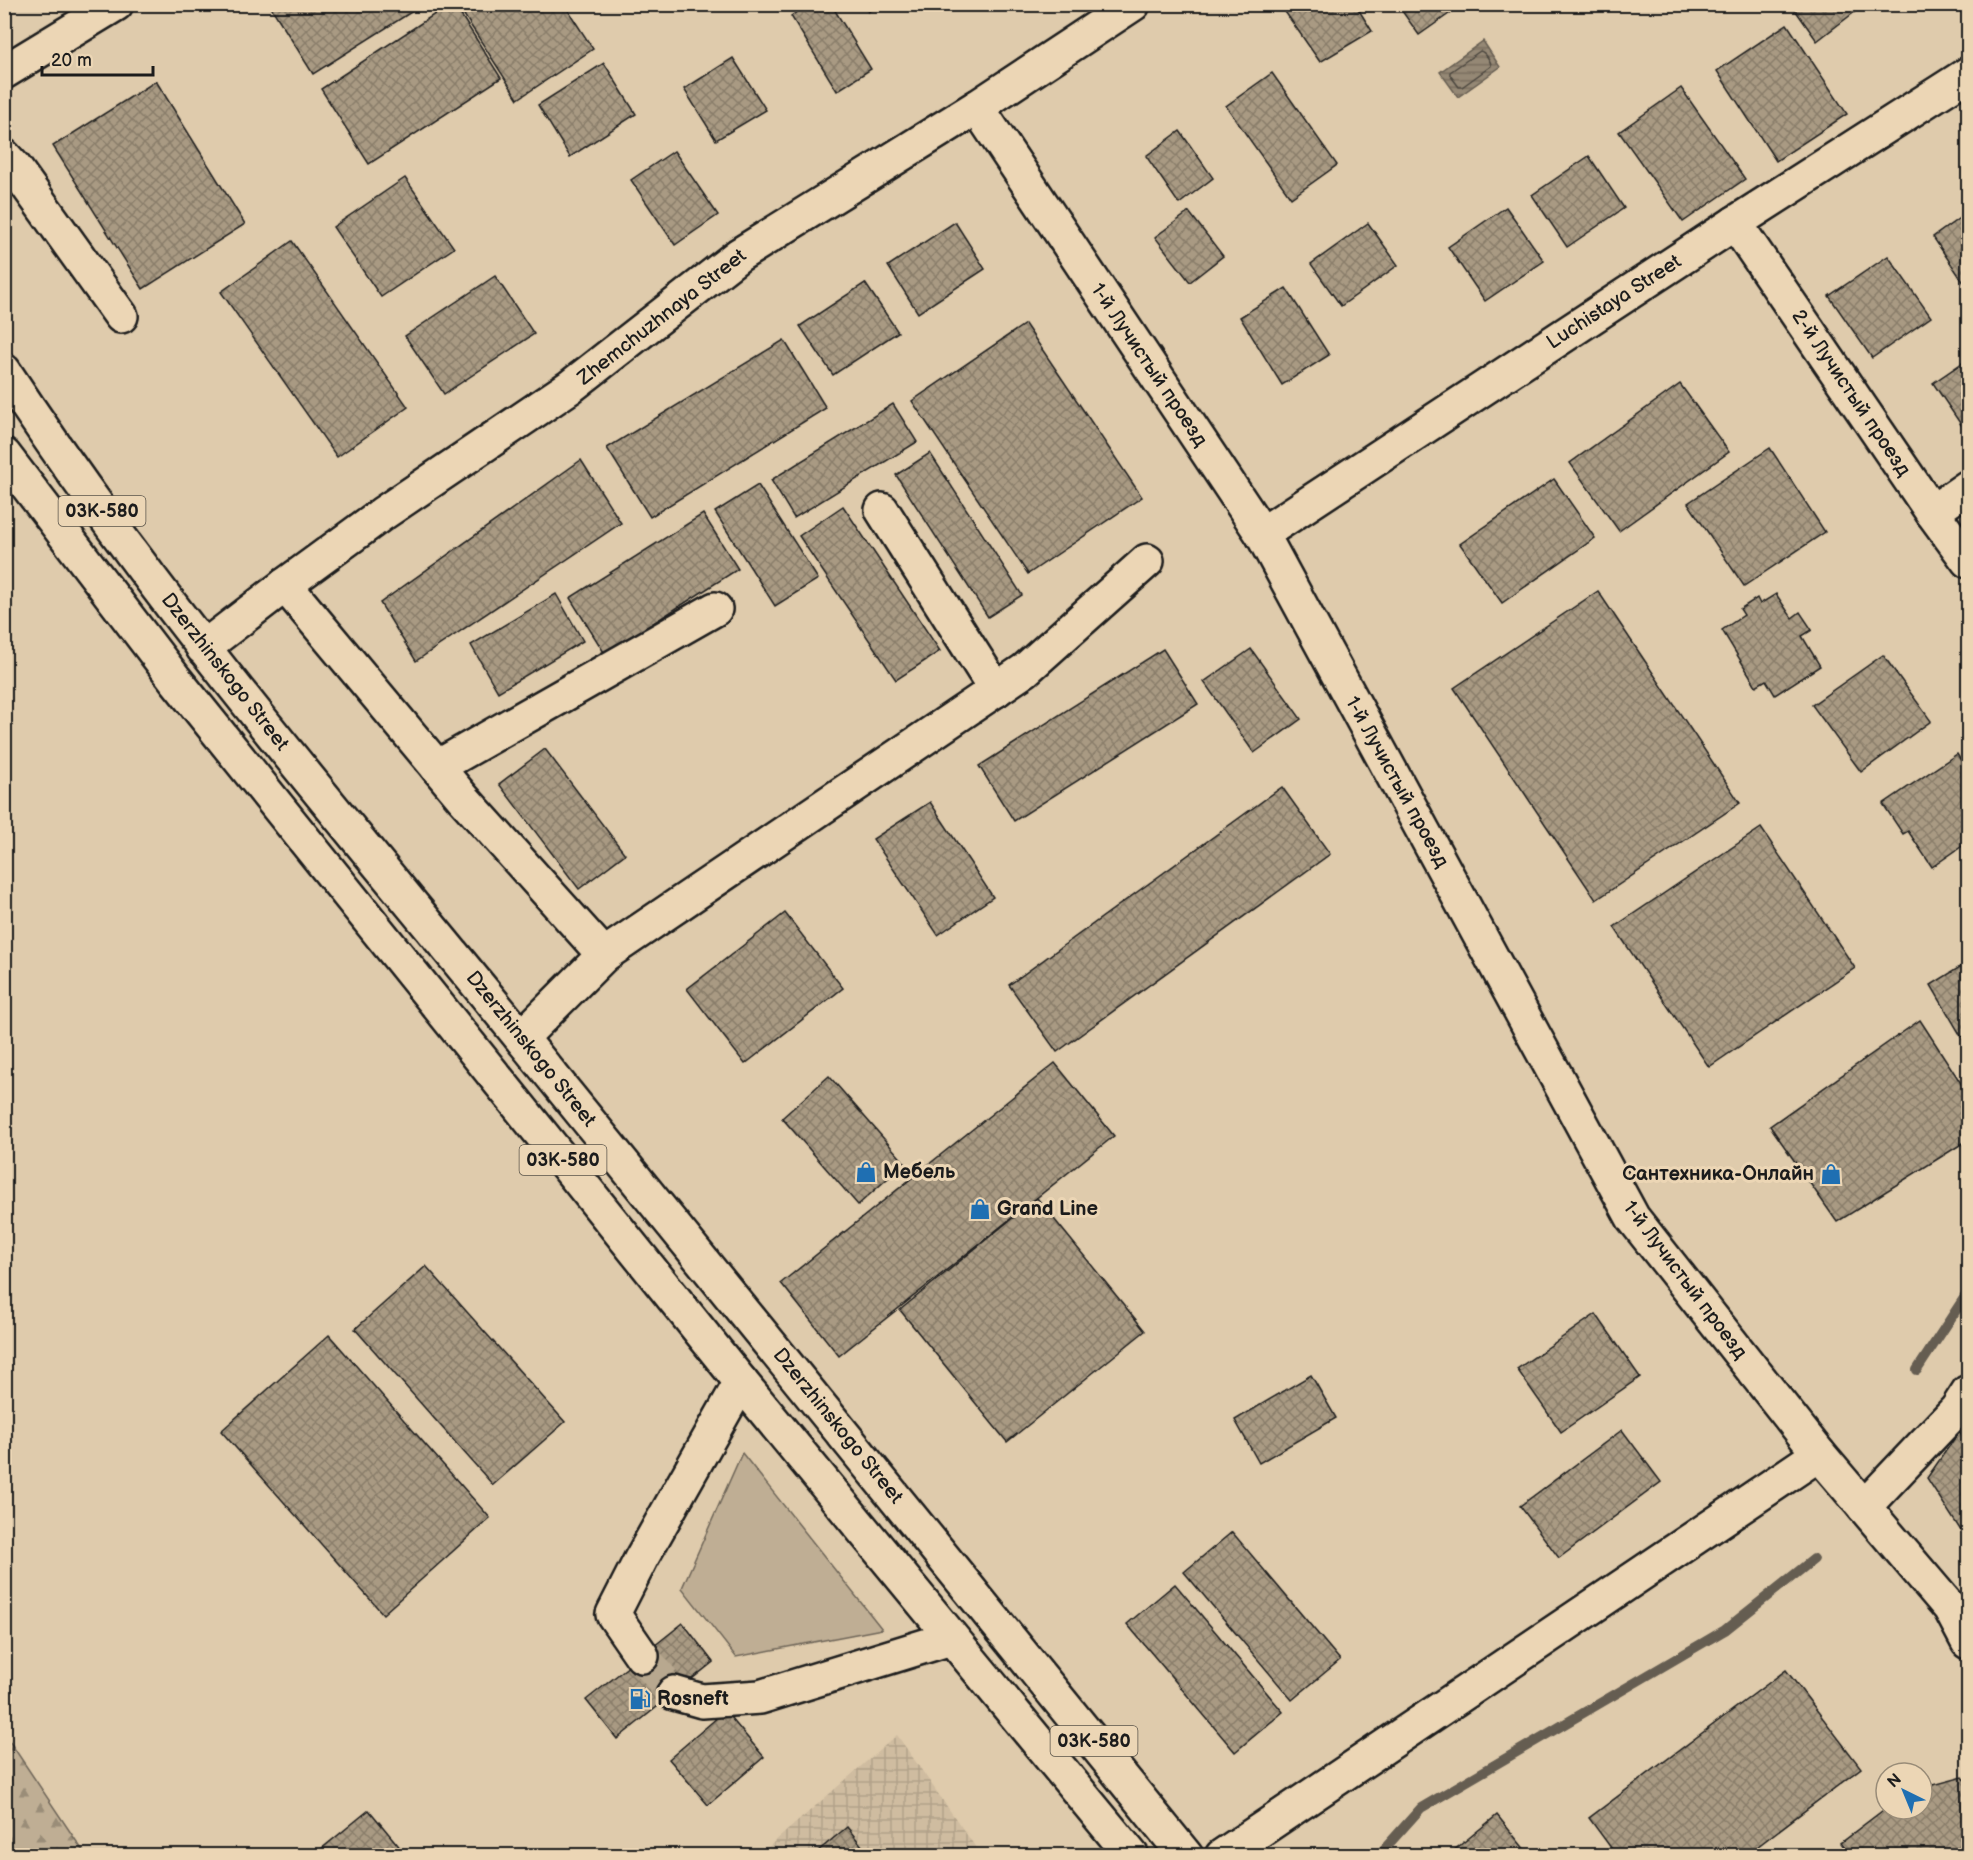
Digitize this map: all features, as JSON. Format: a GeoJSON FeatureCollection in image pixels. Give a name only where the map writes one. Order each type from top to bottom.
{"type":"FeatureCollection","features":[{"type":"Feature","properties":{"kind":"street"},"geometry":{"type":"LineString","coordinates":[[4,72],[116,4]]}},
{"type":"Feature","properties":{"kind":"street","name":"Zhemchuzhnaya Street"},"geometry":{"type":"LineString","coordinates":[[203,648],[382,514],[570,387],[739,255],[977,106],[1133,4]]}},
{"type":"Feature","properties":{"kind":"street","name":"Luchistaya Street"},"geometry":{"type":"LineString","coordinates":[[1262,534],[1735,223],[1968,74]]}},
{"type":"Feature","properties":{"kind":"street","name":"1-й Лучистый проезд"},"geometry":{"type":"LineString","coordinates":[[977,106],[1262,534],[1633,1218],[1819,1454],[1864,1507],[1959,1602],[1968,1642]]}},
{"type":"Feature","properties":{"kind":"street"},"geometry":{"type":"LineString","coordinates":[[4,156],[121,316]]}},
{"type":"Feature","properties":{"kind":"street","name":"2-й Лучистый проезд"},"geometry":{"type":"LineString","coordinates":[[1735,223],[1932,512],[1968,561]]}},
{"type":"Feature","properties":{"kind":"street","name":"Dzerzhinskogo Street"},"geometry":{"type":"LineString","coordinates":[[4,371],[41,426],[203,648],[1186,1856]]}},
{"type":"Feature","properties":{"kind":"street","name":"03К-580"},"geometry":{"type":"LineString","coordinates":[[4,455],[176,679],[741,1382],[1132,1856]]}},
{"type":"Feature","properties":{"kind":"street"},"geometry":{"type":"LineString","coordinates":[[1932,512],[1968,487]]}},
{"type":"Feature","properties":{"kind":"street"},"geometry":{"type":"LineString","coordinates":[[882,510],[996,690]]}},
{"type":"Feature","properties":{"kind":"street"},"geometry":{"type":"LineString","coordinates":[[520,1036],[530,1029],[604,955],[1025,670],[1147,561]]}},
{"type":"Feature","properties":{"kind":"street"},"geometry":{"type":"LineString","coordinates":[[285,585],[470,806],[604,955]]}},
{"type":"Feature","properties":{"kind":"street"},"geometry":{"type":"LineString","coordinates":[[437,767],[715,609]]}},
{"type":"Feature","properties":{"kind":"street"},"geometry":{"type":"LineString","coordinates":[[642,1656],[613,1614],[641,1559],[741,1382]]}},
{"type":"Feature","properties":{"kind":"street"},"geometry":{"type":"LineString","coordinates":[[1864,1507],[1957,1409],[1968,1392]]}},
{"type":"Feature","properties":{"kind":"street"},"geometry":{"type":"LineString","coordinates":[[1222,1856],[1819,1454]]}},
{"type":"Feature","properties":{"kind":"street"},"geometry":{"type":"LineString","coordinates":[[674,1693],[702,1701],[760,1697],[951,1638]]}},
{"type":"Feature","properties":{"kind":"shaded area"},"geometry":{"type":"Polygon","coordinates":[[[897,1735],[981,1855],[758,1856],[897,1735]]]}},
{"type":"Feature","properties":{"kind":"green space"},"geometry":{"type":"Polygon","coordinates":[[[742,1453],[882,1629],[736,1657],[682,1588],[742,1453]]]}},
{"type":"Feature","properties":{"kind":"green space"},"geometry":{"type":"Polygon","coordinates":[[[4,1733],[85,1854],[86,1855],[5,1855],[4,1733]]]}},
{"type":"Feature","properties":{"kind":"water"},"geometry":{"type":"Polygon","coordinates":[[[1483,41],[1500,67],[1458,97],[1440,72],[1483,41]]]}},
{"type":"Feature","properties":{"kind":"building"},"geometry":{"type":"Polygon","coordinates":[[[269,4],[424,4],[313,74],[269,4]]]}},
{"type":"Feature","properties":{"kind":"building"},"geometry":{"type":"Polygon","coordinates":[[[450,4],[454,4],[501,78],[369,164],[321,89],[450,4]]]}},
{"type":"Feature","properties":{"kind":"building"},"geometry":{"type":"Polygon","coordinates":[[[457,4],[564,4],[593,49],[518,99],[457,4]]]}},
{"type":"Feature","properties":{"kind":"building"},"geometry":{"type":"Polygon","coordinates":[[[809,4],[831,4],[871,69],[837,91],[791,16],[809,4]]]}},
{"type":"Feature","properties":{"kind":"building"},"geometry":{"type":"Polygon","coordinates":[[[863,4],[880,4],[868,12],[863,4]]]}},
{"type":"Feature","properties":{"kind":"building"},"geometry":{"type":"Polygon","coordinates":[[[1284,4],[1355,4],[1372,31],[1320,62],[1281,6],[1284,4]]]}},
{"type":"Feature","properties":{"kind":"building"},"geometry":{"type":"Polygon","coordinates":[[[1397,4],[1463,4],[1419,35],[1397,4]]]}},
{"type":"Feature","properties":{"kind":"building"},"geometry":{"type":"Polygon","coordinates":[[[1791,4],[1865,4],[1817,41],[1791,4]]]}},
{"type":"Feature","properties":{"kind":"building"},"geometry":{"type":"Polygon","coordinates":[[[1787,24],[1847,114],[1776,161],[1717,71],[1787,24]]]}},
{"type":"Feature","properties":{"kind":"building"},"geometry":{"type":"Polygon","coordinates":[[[733,58],[766,110],[716,140],[684,89],[733,58]]]}},
{"type":"Feature","properties":{"kind":"building"},"geometry":{"type":"Polygon","coordinates":[[[604,63],[636,114],[570,157],[538,105],[604,63]]]}},
{"type":"Feature","properties":{"kind":"building"},"geometry":{"type":"Polygon","coordinates":[[[1272,73],[1337,165],[1291,198],[1226,106],[1272,73]]]}},
{"type":"Feature","properties":{"kind":"building"},"geometry":{"type":"Polygon","coordinates":[[[156,81],[245,224],[143,289],[53,146],[156,81]]]}},
{"type":"Feature","properties":{"kind":"building"},"geometry":{"type":"Polygon","coordinates":[[[1681,88],[1745,179],[1683,222],[1619,132],[1681,88]]]}},
{"type":"Feature","properties":{"kind":"building"},"geometry":{"type":"Polygon","coordinates":[[[1180,131],[1213,178],[1179,204],[1146,156],[1180,131]]]}},
{"type":"Feature","properties":{"kind":"building"},"geometry":{"type":"Polygon","coordinates":[[[674,151],[718,215],[675,245],[631,180],[674,151]]]}},
{"type":"Feature","properties":{"kind":"building"},"geometry":{"type":"Polygon","coordinates":[[[1589,156],[1624,208],[1567,247],[1532,195],[1589,156]]]}},
{"type":"Feature","properties":{"kind":"building"},"geometry":{"type":"Polygon","coordinates":[[[405,178],[454,248],[381,297],[333,227],[405,178]]]}},
{"type":"Feature","properties":{"kind":"building"},"geometry":{"type":"Polygon","coordinates":[[[1506,207],[1544,261],[1485,301],[1448,247],[1506,207]]]}},
{"type":"Feature","properties":{"kind":"building"},"geometry":{"type":"Polygon","coordinates":[[[1189,212],[1223,256],[1190,282],[1155,237],[1189,212]]]}},
{"type":"Feature","properties":{"kind":"building"},"geometry":{"type":"Polygon","coordinates":[[[1968,212],[1968,289],[1933,237],[1968,212]]]}},
{"type":"Feature","properties":{"kind":"building"},"geometry":{"type":"Polygon","coordinates":[[[955,222],[985,269],[918,313],[888,266],[955,222]]]}},
{"type":"Feature","properties":{"kind":"building"},"geometry":{"type":"Polygon","coordinates":[[[1368,223],[1398,265],[1341,306],[1311,264],[1368,223]]]}},
{"type":"Feature","properties":{"kind":"building"},"geometry":{"type":"Polygon","coordinates":[[[292,241],[408,407],[337,457],[221,292],[292,241]]]}},
{"type":"Feature","properties":{"kind":"building"},"geometry":{"type":"Polygon","coordinates":[[[1888,256],[1931,317],[1872,358],[1829,296],[1888,256]]]}},
{"type":"Feature","properties":{"kind":"building"},"geometry":{"type":"Polygon","coordinates":[[[495,276],[534,334],[444,394],[405,336],[495,276]]]}},
{"type":"Feature","properties":{"kind":"building"},"geometry":{"type":"Polygon","coordinates":[[[865,283],[898,332],[833,375],[800,326],[865,283]]]}},
{"type":"Feature","properties":{"kind":"building"},"geometry":{"type":"Polygon","coordinates":[[[1286,288],[1329,355],[1282,385],[1240,317],[1286,288]]]}},
{"type":"Feature","properties":{"kind":"building"},"geometry":{"type":"Polygon","coordinates":[[[1025,324],[1142,497],[1028,574],[912,401],[1025,324]]]}},
{"type":"Feature","properties":{"kind":"building"},"geometry":{"type":"Polygon","coordinates":[[[784,340],[826,408],[650,517],[607,448],[784,340]]]}},
{"type":"Feature","properties":{"kind":"building"},"geometry":{"type":"Polygon","coordinates":[[[1968,359],[1968,435],[1933,383],[1968,359]]]}},
{"type":"Feature","properties":{"kind":"building"},"geometry":{"type":"Polygon","coordinates":[[[1680,384],[1729,452],[1619,531],[1570,463],[1680,384]]]}},
{"type":"Feature","properties":{"kind":"building"},"geometry":{"type":"Polygon","coordinates":[[[893,404],[917,442],[794,518],[771,480],[893,404]]]}},
{"type":"Feature","properties":{"kind":"building"},"geometry":{"type":"Polygon","coordinates":[[[1770,448],[1825,532],[1744,586],[1688,503],[1770,448]]]}},
{"type":"Feature","properties":{"kind":"building"},"geometry":{"type":"Polygon","coordinates":[[[930,453],[1022,595],[988,617],[896,475],[930,453]]]}},
{"type":"Feature","properties":{"kind":"building"},"geometry":{"type":"Polygon","coordinates":[[[581,460],[621,523],[416,661],[380,603],[581,460]]]}},
{"type":"Feature","properties":{"kind":"building"},"geometry":{"type":"Polygon","coordinates":[[[1554,479],[1595,538],[1502,603],[1460,544],[1554,479]]]}},
{"type":"Feature","properties":{"kind":"building"},"geometry":{"type":"Polygon","coordinates":[[[758,485],[818,579],[775,606],[715,512],[758,485]]]}},
{"type":"Feature","properties":{"kind":"building"},"geometry":{"type":"Polygon","coordinates":[[[843,506],[940,651],[896,680],[799,536],[843,506]]]}},
{"type":"Feature","properties":{"kind":"building"},"geometry":{"type":"Polygon","coordinates":[[[703,514],[738,569],[605,654],[570,598],[703,514]]]}},
{"type":"Feature","properties":{"kind":"building"},"geometry":{"type":"Polygon","coordinates":[[[1598,591],[1740,803],[1596,900],[1454,688],[1598,591]]]}},
{"type":"Feature","properties":{"kind":"building"},"geometry":{"type":"Polygon","coordinates":[[[556,594],[583,641],[498,692],[471,645],[556,594]]]}},
{"type":"Feature","properties":{"kind":"building"},"geometry":{"type":"Polygon","coordinates":[[[1776,594],[1792,618],[1800,612],[1812,630],[1802,636],[1820,666],[1775,695],[1766,680],[1756,686],[1722,630],[1744,615],[1740,609],[1757,598],[1760,604],[1776,594]]]}},
{"type":"Feature","properties":{"kind":"building"},"geometry":{"type":"Polygon","coordinates":[[[1163,649],[1198,704],[1014,821],[979,766],[1163,649]]]}},
{"type":"Feature","properties":{"kind":"building"},"geometry":{"type":"Polygon","coordinates":[[[1251,649],[1301,719],[1254,753],[1204,682],[1251,649]]]}},
{"type":"Feature","properties":{"kind":"building"},"geometry":{"type":"Polygon","coordinates":[[[1883,655],[1931,721],[1861,772],[1812,705],[1883,655]]]}},
{"type":"Feature","properties":{"kind":"building"},"geometry":{"type":"Polygon","coordinates":[[[545,749],[625,854],[579,889],[499,784],[545,749]]]}},
{"type":"Feature","properties":{"kind":"building"},"geometry":{"type":"Polygon","coordinates":[[[1957,754],[1968,772],[1963,776],[1968,784],[1968,842],[1932,867],[1908,831],[1903,834],[1883,804],[1957,754]]]}},
{"type":"Feature","properties":{"kind":"building"},"geometry":{"type":"Polygon","coordinates":[[[1282,787],[1330,854],[1057,1052],[1009,985],[1282,787]]]}},
{"type":"Feature","properties":{"kind":"building"},"geometry":{"type":"Polygon","coordinates":[[[930,802],[993,897],[938,935],[873,839],[930,802]]]}},
{"type":"Feature","properties":{"kind":"building"},"geometry":{"type":"Polygon","coordinates":[[[1761,828],[1855,968],[1709,1067],[1614,927],[1761,828]]]}},
{"type":"Feature","properties":{"kind":"building"},"geometry":{"type":"Polygon","coordinates":[[[785,913],[843,988],[745,1064],[687,989],[785,913]]]}},
{"type":"Feature","properties":{"kind":"building"},"geometry":{"type":"Polygon","coordinates":[[[1968,962],[1968,1048],[1931,985],[1968,962]]]}},
{"type":"Feature","properties":{"kind":"building"},"geometry":{"type":"Polygon","coordinates":[[[1920,1020],[1968,1094],[1968,1140],[1837,1222],[1770,1126],[1920,1020]]]}},
{"type":"Feature","properties":{"kind":"building"},"geometry":{"type":"Polygon","coordinates":[[[1055,1063],[1114,1136],[839,1356],[781,1283],[1055,1063]]]}},
{"type":"Feature","properties":{"kind":"building"},"geometry":{"type":"Polygon","coordinates":[[[829,1076],[905,1163],[858,1205],[782,1118],[829,1076]]]}},
{"type":"Feature","properties":{"kind":"building"},"geometry":{"type":"Polygon","coordinates":[[[1037,1198],[1145,1331],[1007,1442],[900,1310],[1037,1198]]]}},
{"type":"Feature","properties":{"kind":"building"},"geometry":{"type":"Polygon","coordinates":[[[426,1266],[565,1422],[493,1485],[355,1329],[426,1266]]]}},
{"type":"Feature","properties":{"kind":"building"},"geometry":{"type":"Polygon","coordinates":[[[1596,1314],[1640,1377],[1561,1432],[1517,1369],[1596,1314]]]}},
{"type":"Feature","properties":{"kind":"building"},"geometry":{"type":"Polygon","coordinates":[[[329,1335],[490,1518],[383,1614],[221,1431],[329,1335]]]}},
{"type":"Feature","properties":{"kind":"building"},"geometry":{"type":"Polygon","coordinates":[[[1311,1375],[1336,1418],[1259,1463],[1235,1420],[1311,1375]]]}},
{"type":"Feature","properties":{"kind":"building"},"geometry":{"type":"Polygon","coordinates":[[[1622,1430],[1661,1482],[1559,1558],[1520,1506],[1622,1430]]]}},
{"type":"Feature","properties":{"kind":"building"},"geometry":{"type":"Polygon","coordinates":[[[1959,1432],[1968,1443],[1968,1533],[1965,1537],[1927,1478],[1959,1432]]]}},
{"type":"Feature","properties":{"kind":"building"},"geometry":{"type":"Polygon","coordinates":[[[1232,1532],[1340,1660],[1292,1700],[1184,1572],[1232,1532]]]}},
{"type":"Feature","properties":{"kind":"building"},"geometry":{"type":"Polygon","coordinates":[[[1175,1584],[1283,1712],[1235,1752],[1127,1624],[1175,1584]]]}},
{"type":"Feature","properties":{"kind":"building"},"geometry":{"type":"Polygon","coordinates":[[[683,1623],[713,1662],[617,1739],[586,1700],[683,1623]]]}},
{"type":"Feature","properties":{"kind":"building"},"geometry":{"type":"Polygon","coordinates":[[[1786,1670],[1861,1768],[1745,1856],[1617,1856],[1589,1818],[1786,1670]]]}},
{"type":"Feature","properties":{"kind":"building"},"geometry":{"type":"Polygon","coordinates":[[[725,1711],[764,1757],[708,1805],[669,1759],[725,1711]]]}},
{"type":"Feature","properties":{"kind":"building"},"geometry":{"type":"Polygon","coordinates":[[[1963,1777],[1968,1784],[1968,1856],[1850,1856],[1840,1843],[1874,1817],[1874,1821],[1934,1821],[1934,1785],[1963,1777]]]}},
{"type":"Feature","properties":{"kind":"building"},"geometry":{"type":"Polygon","coordinates":[[[369,1810],[407,1856],[316,1856],[315,1854],[369,1810]]]}},
{"type":"Feature","properties":{"kind":"building"},"geometry":{"type":"Polygon","coordinates":[[[1497,1815],[1530,1856],[1447,1856],[1497,1815]]]}},
{"type":"Feature","properties":{"kind":"building"},"geometry":{"type":"Polygon","coordinates":[[[847,1827],[870,1856],[812,1856],[847,1827]]]}},
{"type":"Feature","properties":{"kind":"waterway"},"geometry":{"type":"LineString","coordinates":[[1917,1370],[1968,1292]]}},
{"type":"Feature","properties":{"kind":"waterway"},"geometry":{"type":"LineString","coordinates":[[1378,1856],[1421,1808],[1725,1630],[1814,1559]]}},
{"type":"Feature","properties":{"kind":"tunnel"},"geometry":{"type":"LineString","coordinates":[[642,1656],[674,1693]]}},
{"type":"Feature","properties":{"kind":"place","name":"Мебель"},"geometry":{"type":"Point","coordinates":[866,1172]}},
{"type":"Feature","properties":{"kind":"place","name":"Сантехника-Онлайн"},"geometry":{"type":"Point","coordinates":[1831,1174]}},
{"type":"Feature","properties":{"kind":"place","name":"Grand Line"},"geometry":{"type":"Point","coordinates":[980,1209]}},
{"type":"Feature","properties":{"kind":"place","name":"Rosneft"},"geometry":{"type":"Point","coordinates":[640,1699]}}]}
